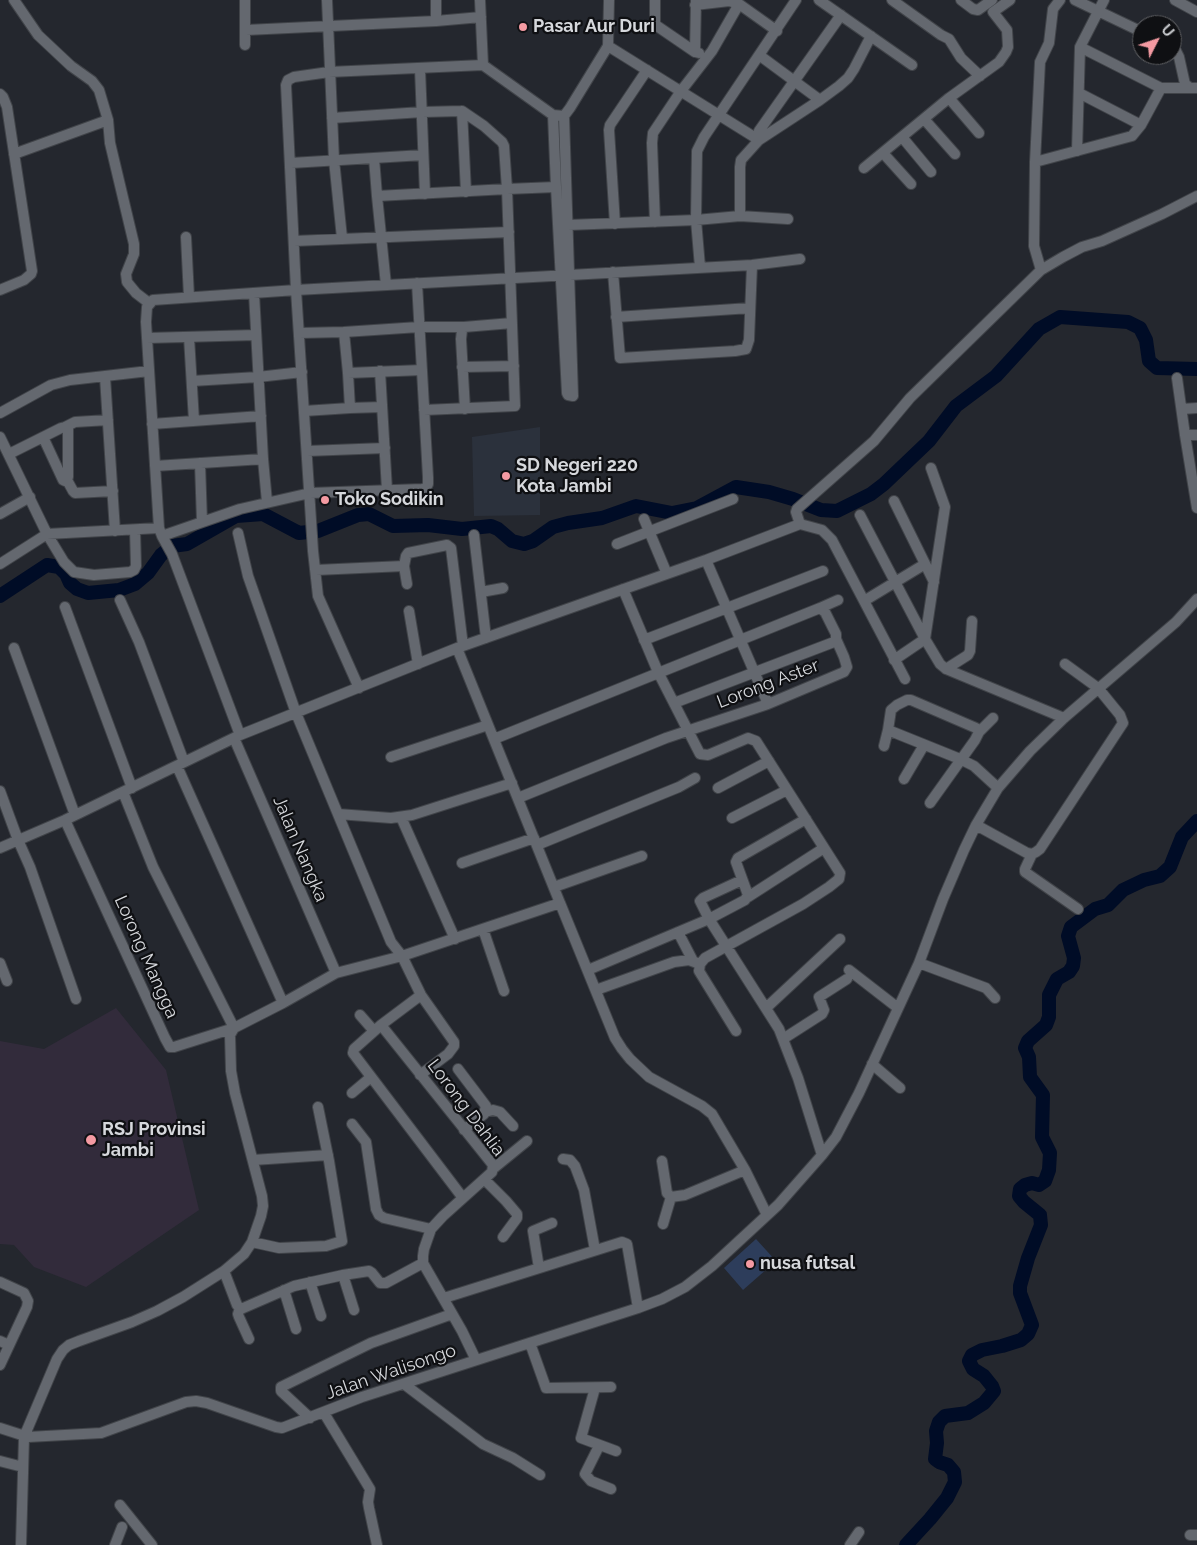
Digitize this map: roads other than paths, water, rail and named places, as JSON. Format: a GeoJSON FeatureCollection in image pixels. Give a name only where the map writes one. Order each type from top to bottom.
{"type":"FeatureCollection","features":[{"type":"Feature","properties":{"kind":"street"},"geometry":{"type":"LineString","coordinates":[[14,0],[38,35],[71,66],[97,86],[108,120],[110,143],[134,244],[134,254],[126,277],[129,286],[149,303]]}},
{"type":"Feature","properties":{"kind":"street"},"geometry":{"type":"LineString","coordinates":[[245,0],[245,45]]}},
{"type":"Feature","properties":{"kind":"street"},"geometry":{"type":"LineString","coordinates":[[326,0],[334,160],[342,238]]}},
{"type":"Feature","properties":{"kind":"street"},"geometry":{"type":"LineString","coordinates":[[436,0],[436,20]]}},
{"type":"Feature","properties":{"kind":"street"},"geometry":{"type":"LineString","coordinates":[[480,0],[483,65]]}},
{"type":"Feature","properties":{"kind":"street"},"geometry":{"type":"LineString","coordinates":[[565,275],[567,393],[568,396],[573,396],[563,240],[556,187],[559,115],[608,46],[610,0]]}},
{"type":"Feature","properties":{"kind":"street"},"geometry":{"type":"LineString","coordinates":[[655,0],[655,23],[657,26],[695,52],[702,54],[712,51]]}},
{"type":"Feature","properties":{"kind":"street"},"geometry":{"type":"LineString","coordinates":[[700,267],[696,220],[697,151],[704,136],[777,31],[796,0]]}},
{"type":"Feature","properties":{"kind":"street"},"geometry":{"type":"LineString","coordinates":[[819,0],[912,65]]}},
{"type":"Feature","properties":{"kind":"street"},"geometry":{"type":"LineString","coordinates":[[961,0],[973,9],[978,10],[992,0]]}},
{"type":"Feature","properties":{"kind":"street"},"geometry":{"type":"LineString","coordinates":[[1041,270],[1034,246],[1035,162],[1040,62],[1049,43],[1053,10],[1060,0]]}},
{"type":"Feature","properties":{"kind":"street"},"geometry":{"type":"LineString","coordinates":[[1075,0],[1132,27]]}},
{"type":"Feature","properties":{"kind":"street"},"geometry":{"type":"LineString","coordinates":[[1077,151],[1080,47],[1104,0]]}},
{"type":"Feature","properties":{"kind":"street"},"geometry":{"type":"LineString","coordinates":[[1177,0],[1197,12]]}},
{"type":"Feature","properties":{"kind":"street"},"geometry":{"type":"LineString","coordinates":[[695,52],[696,2],[729,1],[739,4],[777,31]]}},
{"type":"Feature","properties":{"kind":"street"},"geometry":{"type":"LineString","coordinates":[[898,2],[941,36],[949,39],[962,58],[980,76]]}},
{"type":"Feature","properties":{"kind":"street"},"geometry":{"type":"LineString","coordinates":[[864,168],[949,98],[999,62],[1008,47],[1007,30],[993,12],[1004,2]]}},
{"type":"Feature","properties":{"kind":"street"},"geometry":{"type":"LineString","coordinates":[[655,222],[652,138],[681,91],[712,51],[739,4]]}},
{"type":"Feature","properties":{"kind":"street"},"geometry":{"type":"LineString","coordinates":[[759,140],[759,131],[841,14]]}},
{"type":"Feature","properties":{"kind":"street"},"geometry":{"type":"LineString","coordinates":[[246,30],[481,17]]}},
{"type":"Feature","properties":{"kind":"street"},"geometry":{"type":"LineString","coordinates":[[740,216],[741,160],[759,140],[820,100],[848,78],[871,36]]}},
{"type":"Feature","properties":{"kind":"street"},"geometry":{"type":"LineString","coordinates":[[608,46],[759,140]]}},
{"type":"Feature","properties":{"kind":"street"},"geometry":{"type":"LineString","coordinates":[[1080,47],[1161,88],[1193,88]]}},
{"type":"Feature","properties":{"kind":"street"},"geometry":{"type":"LineString","coordinates":[[759,56],[820,100]]}},
{"type":"Feature","properties":{"kind":"street"},"geometry":{"type":"LineString","coordinates":[[359,688],[318,598],[313,551],[296,290],[286,85],[288,80],[294,77],[329,72],[483,65],[559,115]]}},
{"type":"Feature","properties":{"kind":"street"},"geometry":{"type":"LineString","coordinates":[[1181,65],[1185,84],[1193,88]]}},
{"type":"Feature","properties":{"kind":"street"},"geometry":{"type":"LineString","coordinates":[[420,69],[425,194]]}},
{"type":"Feature","properties":{"kind":"street"},"geometry":{"type":"LineString","coordinates":[[615,224],[608,130],[610,124],[647,70]]}},
{"type":"Feature","properties":{"kind":"street"},"geometry":{"type":"LineString","coordinates":[[1035,162],[1132,136],[1141,125],[1161,88]]}},
{"type":"Feature","properties":{"kind":"street"},"geometry":{"type":"LineString","coordinates":[[1078,93],[1141,125]]}},
{"type":"Feature","properties":{"kind":"street"},"geometry":{"type":"LineString","coordinates":[[0,94],[7,107],[32,270],[31,274],[24,280],[0,290]]}},
{"type":"Feature","properties":{"kind":"street"},"geometry":{"type":"LineString","coordinates":[[949,98],[979,133]]}},
{"type":"Feature","properties":{"kind":"street"},"geometry":{"type":"LineString","coordinates":[[332,118],[462,111],[484,126],[504,146],[515,406],[424,410]]}},
{"type":"Feature","properties":{"kind":"street"},"geometry":{"type":"LineString","coordinates":[[462,111],[466,192]]}},
{"type":"Feature","properties":{"kind":"street"},"geometry":{"type":"LineString","coordinates":[[559,115],[568,225],[563,240]]}},
{"type":"Feature","properties":{"kind":"street"},"geometry":{"type":"LineString","coordinates":[[924,119],[955,154]]}},
{"type":"Feature","properties":{"kind":"street"},"geometry":{"type":"LineString","coordinates":[[14,154],[108,120]]}},
{"type":"Feature","properties":{"kind":"street"},"geometry":{"type":"LineString","coordinates":[[902,137],[931,172]]}},
{"type":"Feature","properties":{"kind":"street"},"geometry":{"type":"LineString","coordinates":[[883,153],[911,184]]}},
{"type":"Feature","properties":{"kind":"street"},"geometry":{"type":"LineString","coordinates":[[291,163],[423,155]]}},
{"type":"Feature","properties":{"kind":"street"},"geometry":{"type":"LineString","coordinates":[[374,158],[386,285]]}},
{"type":"Feature","properties":{"kind":"street"},"geometry":{"type":"LineString","coordinates":[[377,196],[556,187]]}},
{"type":"Feature","properties":{"kind":"street"},"geometry":{"type":"LineString","coordinates":[[800,524],[796,512],[799,507],[874,441],[910,398],[1041,270],[1082,247],[1102,241],[1197,196]]}},
{"type":"Feature","properties":{"kind":"street"},"geometry":{"type":"LineString","coordinates":[[568,225],[696,220],[740,216],[788,219]]}},
{"type":"Feature","properties":{"kind":"street"},"geometry":{"type":"LineString","coordinates":[[294,241],[509,232]]}},
{"type":"Feature","properties":{"kind":"street"},"geometry":{"type":"LineString","coordinates":[[186,237],[189,297]]}},
{"type":"Feature","properties":{"kind":"street"},"geometry":{"type":"LineString","coordinates":[[163,536],[155,466],[147,338],[146,311],[149,303],[153,300],[296,290],[752,265],[800,259]]}},
{"type":"Feature","properties":{"kind":"street"},"geometry":{"type":"LineString","coordinates":[[613,272],[620,358],[744,350],[747,346],[752,265]]}},
{"type":"Feature","properties":{"kind":"street"},"geometry":{"type":"LineString","coordinates":[[0,564],[47,534],[135,530],[163,536],[240,509],[310,493],[422,490],[428,484],[417,284]]}},
{"type":"Feature","properties":{"kind":"street"},"geometry":{"type":"LineString","coordinates":[[254,293],[267,502]]}},
{"type":"Feature","properties":{"kind":"street"},"geometry":{"type":"LineString","coordinates":[[616,317],[750,308]]}},
{"type":"Feature","properties":{"kind":"street"},"geometry":{"type":"LineString","coordinates":[[299,333],[344,332],[419,326],[464,327],[512,323]]}},
{"type":"Feature","properties":{"kind":"street"},"geometry":{"type":"LineString","coordinates":[[464,327],[461,335],[465,409]]}},
{"type":"Feature","properties":{"kind":"street"},"geometry":{"type":"LineString","coordinates":[[344,332],[350,408]]}},
{"type":"Feature","properties":{"kind":"street"},"geometry":{"type":"LineString","coordinates":[[147,338],[256,335]]}},
{"type":"Feature","properties":{"kind":"street"},"geometry":{"type":"LineString","coordinates":[[189,337],[194,421]]}},
{"type":"Feature","properties":{"kind":"street"},"geometry":{"type":"LineString","coordinates":[[462,367],[514,366]]}},
{"type":"Feature","properties":{"kind":"street"},"geometry":{"type":"LineString","coordinates":[[348,372],[422,370]]}},
{"type":"Feature","properties":{"kind":"street"},"geometry":{"type":"LineString","coordinates":[[0,413],[51,385],[70,380],[149,371]]}},
{"type":"Feature","properties":{"kind":"street"},"geometry":{"type":"LineString","coordinates":[[380,371],[387,490]]}},
{"type":"Feature","properties":{"kind":"street"},"geometry":{"type":"LineString","coordinates":[[192,381],[302,372]]}},
{"type":"Feature","properties":{"kind":"street"},"geometry":{"type":"LineString","coordinates":[[104,376],[115,531]]}},
{"type":"Feature","properties":{"kind":"street"},"geometry":{"type":"LineString","coordinates":[[1177,378],[1197,508]]}},
{"type":"Feature","properties":{"kind":"street"},"geometry":{"type":"LineString","coordinates":[[304,411],[382,407]]}},
{"type":"Feature","properties":{"kind":"street"},"geometry":{"type":"LineString","coordinates":[[1182,409],[1197,408]]}},
{"type":"Feature","properties":{"kind":"street"},"geometry":{"type":"LineString","coordinates":[[152,424],[261,416]]}},
{"type":"Feature","properties":{"kind":"street"},"geometry":{"type":"LineString","coordinates":[[9,454],[75,422],[108,420]]}},
{"type":"Feature","properties":{"kind":"street"},"geometry":{"type":"LineString","coordinates":[[65,427],[68,429],[67,480],[71,489],[75,492],[113,491]]}},
{"type":"Feature","properties":{"kind":"street"},"geometry":{"type":"LineString","coordinates":[[1185,435],[1197,434]]}},
{"type":"Feature","properties":{"kind":"street"},"geometry":{"type":"LineString","coordinates":[[0,437],[47,534],[64,562],[74,572],[94,575],[134,570],[136,566],[135,530]]}},
{"type":"Feature","properties":{"kind":"street"},"geometry":{"type":"LineString","coordinates":[[43,437],[63,480],[67,480]]}},
{"type":"Feature","properties":{"kind":"street"},"geometry":{"type":"LineString","coordinates":[[307,451],[385,448]]}},
{"type":"Feature","properties":{"kind":"street"},"geometry":{"type":"LineString","coordinates":[[155,466],[263,459]]}},
{"type":"Feature","properties":{"kind":"street"},"geometry":{"type":"LineString","coordinates":[[200,463],[202,522]]}},
{"type":"Feature","properties":{"kind":"street"},"geometry":{"type":"LineString","coordinates":[[926,640],[945,507],[931,468]]}},
{"type":"Feature","properties":{"kind":"street"},"geometry":{"type":"LineString","coordinates":[[0,514],[30,497]]}},
{"type":"Feature","properties":{"kind":"street"},"geometry":{"type":"LineString","coordinates":[[618,544],[732,499]]}},
{"type":"Feature","properties":{"kind":"street"},"geometry":{"type":"LineString","coordinates":[[894,501],[934,582]]}},
{"type":"Feature","properties":{"kind":"street"},"geometry":{"type":"LineString","coordinates":[[860,515],[926,640],[940,664],[946,670],[1064,718]]}},
{"type":"Feature","properties":{"kind":"street"},"geometry":{"type":"LineString","coordinates":[[644,519],[667,574]]}},
{"type":"Feature","properties":{"kind":"street"},"geometry":{"type":"LineString","coordinates":[[0,848],[70,817],[237,737],[296,713],[460,647],[706,560],[800,524],[822,530],[832,540],[905,679]]}},
{"type":"Feature","properties":{"kind":"street"},"geometry":{"type":"LineString","coordinates":[[238,533],[248,576],[296,713],[391,942],[402,956],[421,995],[454,1042],[454,1046],[448,1054],[420,1074]]}},
{"type":"Feature","properties":{"kind":"street"},"geometry":{"type":"LineString","coordinates":[[474,535],[486,638]]}},
{"type":"Feature","properties":{"kind":"street","name":"Jalan Nangka"},"geometry":{"type":"LineString","coordinates":[[163,536],[172,554],[237,737],[336,973]]}},
{"type":"Feature","properties":{"kind":"street"},"geometry":{"type":"LineString","coordinates":[[407,584],[404,566],[406,556],[410,552],[447,545],[451,548],[460,647],[488,724],[615,1038],[630,1059],[649,1077],[707,1109],[716,1119],[768,1215]]}},
{"type":"Feature","properties":{"kind":"street"},"geometry":{"type":"LineString","coordinates":[[706,560],[768,704]]}},
{"type":"Feature","properties":{"kind":"street"},"geometry":{"type":"LineString","coordinates":[[864,601],[925,564]]}},
{"type":"Feature","properties":{"kind":"street"},"geometry":{"type":"LineString","coordinates":[[316,570],[404,566]]}},
{"type":"Feature","properties":{"kind":"street"},"geometry":{"type":"LineString","coordinates":[[644,640],[823,571]]}},
{"type":"Feature","properties":{"kind":"street"},"geometry":{"type":"LineString","coordinates":[[481,592],[503,588]]}},
{"type":"Feature","properties":{"kind":"street"},"geometry":{"type":"LineString","coordinates":[[596,990],[674,962],[685,960],[696,962],[705,958],[803,904],[839,879],[840,873],[756,741],[748,738],[708,755],[700,754],[658,672],[623,589]]}},
{"type":"Feature","properties":{"kind":"street","name":"Jalan Walisongo"},"geometry":{"type":"LineString","coordinates":[[0,1428],[24,1437],[104,1433],[186,1402],[196,1401],[279,1428],[324,1413],[362,1397],[638,1308],[686,1287],[712,1266],[788,1195],[841,1130],[919,963],[964,850],[998,788],[1030,751],[1064,718],[1176,622],[1197,599]]}},
{"type":"Feature","properties":{"kind":"street"},"geometry":{"type":"LineString","coordinates":[[120,600],[139,642],[181,764],[283,1003]]}},
{"type":"Feature","properties":{"kind":"street"},"geometry":{"type":"LineString","coordinates":[[494,739],[838,600]]}},
{"type":"Feature","properties":{"kind":"street"},"geometry":{"type":"LineString","coordinates":[[65,607],[153,867],[234,1028]]}},
{"type":"Feature","properties":{"kind":"street"},"geometry":{"type":"LineString","coordinates":[[674,703],[834,642],[836,634],[825,612],[820,608]]}},
{"type":"Feature","properties":{"kind":"street"},"geometry":{"type":"LineString","coordinates":[[409,611],[418,664]]}},
{"type":"Feature","properties":{"kind":"street"},"geometry":{"type":"LineString","coordinates":[[946,670],[968,655],[970,651],[972,621]]}},
{"type":"Feature","properties":{"kind":"street","name":"Lorong Aster"},"geometry":{"type":"LineString","coordinates":[[518,798],[666,738],[768,704],[844,672],[847,667],[836,639]]}},
{"type":"Feature","properties":{"kind":"street"},"geometry":{"type":"LineString","coordinates":[[894,660],[926,640]]}},
{"type":"Feature","properties":{"kind":"street"},"geometry":{"type":"LineString","coordinates":[[14,648],[70,817]]}},
{"type":"Feature","properties":{"kind":"street"},"geometry":{"type":"LineString","coordinates":[[1065,664],[1098,688],[1120,715],[1123,723],[1040,848],[1032,854],[1024,869],[1025,872],[1078,909]]}},
{"type":"Feature","properties":{"kind":"street"},"geometry":{"type":"LineString","coordinates":[[884,746],[892,710],[907,700],[911,700],[976,728],[979,732]]}},
{"type":"Feature","properties":{"kind":"street"},"geometry":{"type":"LineString","coordinates":[[930,803],[979,732],[993,718]]}},
{"type":"Feature","properties":{"kind":"street"},"geometry":{"type":"LineString","coordinates":[[391,757],[488,724]]}},
{"type":"Feature","properties":{"kind":"street"},"geometry":{"type":"LineString","coordinates":[[888,730],[974,766],[998,788]]}},
{"type":"Feature","properties":{"kind":"street"},"geometry":{"type":"LineString","coordinates":[[904,778],[924,744]]}},
{"type":"Feature","properties":{"kind":"street"},"geometry":{"type":"LineString","coordinates":[[718,788],[769,761]]}},
{"type":"Feature","properties":{"kind":"street"},"geometry":{"type":"LineString","coordinates":[[462,864],[535,841],[679,787],[695,778]]}},
{"type":"Feature","properties":{"kind":"street"},"geometry":{"type":"LineString","coordinates":[[338,814],[391,818],[412,816],[512,783]]}},
{"type":"Feature","properties":{"kind":"street"},"geometry":{"type":"LineString","coordinates":[[732,818],[788,790]]}},
{"type":"Feature","properties":{"kind":"street"},"geometry":{"type":"LineString","coordinates":[[0,791],[30,867],[76,998]]}},
{"type":"Feature","properties":{"kind":"street","name":"Lorong Mangga"},"geometry":{"type":"LineString","coordinates":[[70,817],[170,1047],[234,1028]]}},
{"type":"Feature","properties":{"kind":"street"},"geometry":{"type":"LineString","coordinates":[[402,817],[455,939]]}},
{"type":"Feature","properties":{"kind":"street"},"geometry":{"type":"LineString","coordinates":[[748,897],[736,862],[738,858],[806,819]]}},
{"type":"Feature","properties":{"kind":"street"},"geometry":{"type":"LineString","coordinates":[[976,825],[1032,854]]}},
{"type":"Feature","properties":{"kind":"street"},"geometry":{"type":"LineString","coordinates":[[588,970],[709,919],[742,902],[824,848]]}},
{"type":"Feature","properties":{"kind":"street"},"geometry":{"type":"LineString","coordinates":[[554,887],[642,856]]}},
{"type":"Feature","properties":{"kind":"street"},"geometry":{"type":"LineString","coordinates":[[742,880],[701,899],[700,903],[779,1029],[798,1078],[822,1155]]}},
{"type":"Feature","properties":{"kind":"street"},"geometry":{"type":"LineString","coordinates":[[21,1545],[24,1437],[57,1359],[69,1345],[157,1311],[224,1271],[244,1254],[252,1242],[263,1206],[231,1071],[230,1035],[234,1028],[336,973],[402,956],[560,903]]}},
{"type":"Feature","properties":{"kind":"street"},"geometry":{"type":"LineString","coordinates":[[483,929],[504,991]]}},
{"type":"Feature","properties":{"kind":"street"},"geometry":{"type":"LineString","coordinates":[[678,932],[696,962],[699,971],[736,1031]]}},
{"type":"Feature","properties":{"kind":"street"},"geometry":{"type":"LineString","coordinates":[[766,1008],[840,939]]}},
{"type":"Feature","properties":{"kind":"street"},"geometry":{"type":"LineString","coordinates":[[0,963],[7,981]]}},
{"type":"Feature","properties":{"kind":"street"},"geometry":{"type":"LineString","coordinates":[[919,963],[986,988],[995,998]]}},
{"type":"Feature","properties":{"kind":"street"},"geometry":{"type":"LineString","coordinates":[[783,1039],[822,1014],[824,1010],[819,997],[848,975],[898,1008]]}},
{"type":"Feature","properties":{"kind":"street"},"geometry":{"type":"LineString","coordinates":[[421,995],[378,1028],[355,1047],[353,1051],[371,1078],[463,1198]]}},
{"type":"Feature","properties":{"kind":"street","name":"Lorong Dahlia"},"geometry":{"type":"LineString","coordinates":[[360,1015],[378,1028],[420,1074],[492,1162],[494,1168],[431,1229],[424,1249],[423,1263]]}},
{"type":"Feature","properties":{"kind":"street"},"geometry":{"type":"LineString","coordinates":[[872,1064],[900,1088]]}},
{"type":"Feature","properties":{"kind":"street"},"geometry":{"type":"LineString","coordinates":[[458,1069],[486,1106],[486,1112]]}},
{"type":"Feature","properties":{"kind":"street"},"geometry":{"type":"LineString","coordinates":[[352,1093],[371,1078]]}},
{"type":"Feature","properties":{"kind":"street"},"geometry":{"type":"LineString","coordinates":[[252,1242],[279,1248],[326,1246],[342,1242],[318,1107]]}},
{"type":"Feature","properties":{"kind":"street"},"geometry":{"type":"LineString","coordinates":[[464,1130],[486,1112],[493,1110],[500,1112],[512,1126]]}},
{"type":"Feature","properties":{"kind":"street"},"geometry":{"type":"LineString","coordinates":[[352,1124],[366,1142],[376,1209],[379,1215],[384,1218],[431,1229]]}},
{"type":"Feature","properties":{"kind":"street"},"geometry":{"type":"LineString","coordinates":[[494,1168],[527,1140]]}},
{"type":"Feature","properties":{"kind":"street"},"geometry":{"type":"LineString","coordinates":[[253,1160],[328,1155]]}},
{"type":"Feature","properties":{"kind":"street"},"geometry":{"type":"LineString","coordinates":[[563,1159],[570,1160],[575,1166],[584,1190],[595,1250]]}},
{"type":"Feature","properties":{"kind":"street"},"geometry":{"type":"LineString","coordinates":[[662,1161],[667,1193],[671,1197]]}},
{"type":"Feature","properties":{"kind":"street"},"geometry":{"type":"LineString","coordinates":[[671,1197],[685,1195],[744,1170]]}},
{"type":"Feature","properties":{"kind":"street"},"geometry":{"type":"LineString","coordinates":[[484,1179],[506,1201],[517,1216],[533,1230],[539,1268]]}},
{"type":"Feature","properties":{"kind":"street"},"geometry":{"type":"LineString","coordinates":[[663,1224],[671,1197]]}},
{"type":"Feature","properties":{"kind":"street"},"geometry":{"type":"LineString","coordinates":[[502,1237],[517,1216]]}},
{"type":"Feature","properties":{"kind":"street"},"geometry":{"type":"LineString","coordinates":[[533,1230],[552,1223]]}},
{"type":"Feature","properties":{"kind":"street"},"geometry":{"type":"LineString","coordinates":[[444,1298],[622,1242],[626,1243],[638,1308]]}},
{"type":"Feature","properties":{"kind":"street"},"geometry":{"type":"LineString","coordinates":[[240,1308],[248,1307],[294,1286],[343,1275],[369,1271],[383,1284],[423,1263],[444,1298],[476,1360]]}},
{"type":"Feature","properties":{"kind":"street"},"geometry":{"type":"LineString","coordinates":[[224,1271],[240,1308],[238,1314],[249,1339]]}},
{"type":"Feature","properties":{"kind":"street"},"geometry":{"type":"LineString","coordinates":[[343,1275],[354,1310]]}},
{"type":"Feature","properties":{"kind":"street"},"geometry":{"type":"LineString","coordinates":[[0,1282],[24,1293],[28,1301],[27,1307],[5,1343],[0,1365]]}},
{"type":"Feature","properties":{"kind":"street"},"geometry":{"type":"LineString","coordinates":[[310,1282],[321,1316]]}},
{"type":"Feature","properties":{"kind":"street"},"geometry":{"type":"LineString","coordinates":[[284,1290],[296,1329]]}},
{"type":"Feature","properties":{"kind":"street"},"geometry":{"type":"LineString","coordinates":[[310,1418],[281,1391],[281,1387],[371,1343],[452,1314]]}},
{"type":"Feature","properties":{"kind":"street"},"geometry":{"type":"LineString","coordinates":[[530,1343],[546,1388],[612,1387]]}},
{"type":"Feature","properties":{"kind":"street"},"geometry":{"type":"LineString","coordinates":[[404,1384],[484,1444],[513,1458],[540,1475]]}},
{"type":"Feature","properties":{"kind":"street"},"geometry":{"type":"LineString","coordinates":[[595,1388],[581,1438],[616,1451]]}},
{"type":"Feature","properties":{"kind":"street"},"geometry":{"type":"LineString","coordinates":[[324,1413],[370,1489],[368,1508],[377,1545]]}},
{"type":"Feature","properties":{"kind":"street"},"geometry":{"type":"LineString","coordinates":[[600,1446],[585,1474],[591,1481],[611,1489]]}},
{"type":"Feature","properties":{"kind":"street"},"geometry":{"type":"LineString","coordinates":[[0,1461],[24,1467]]}},
{"type":"Feature","properties":{"kind":"street"},"geometry":{"type":"LineString","coordinates":[[120,1505],[152,1545]]}},
{"type":"Feature","properties":{"kind":"street"},"geometry":{"type":"LineString","coordinates":[[115,1545],[122,1527]]}},
{"type":"Feature","properties":{"kind":"street"},"geometry":{"type":"LineString","coordinates":[[850,1545],[859,1532]]}},
{"type":"Feature","properties":{"kind":"waterway"},"geometry":{"type":"LineString","coordinates":[[0,596],[47,565],[59,567],[66,574],[70,583],[77,589],[88,593],[119,590],[135,584],[148,573],[161,555],[172,546],[187,544],[236,516],[263,514],[299,533],[318,531],[358,515],[369,514],[393,526],[428,525],[462,529],[491,526],[498,529],[512,541],[524,544],[533,541],[553,527],[602,518],[636,506],[672,513],[697,508],[736,487],[769,492],[821,510],[837,511],[871,494],[884,484],[929,441],[956,406],[996,376],[1039,329],[1060,317],[1128,322],[1140,328],[1146,340],[1149,361],[1157,368],[1197,369]]}},
{"type":"Feature","properties":{"kind":"waterway"},"geometry":{"type":"LineString","coordinates":[[906,1545],[947,1498],[955,1482],[954,1472],[948,1465],[935,1459],[936,1431],[939,1422],[945,1416],[968,1413],[984,1403],[994,1391],[984,1376],[973,1369],[969,1361],[972,1355],[982,1350],[1021,1340],[1028,1334],[1032,1325],[1020,1293],[1020,1286],[1028,1258],[1041,1225],[1040,1215],[1019,1196],[1020,1189],[1025,1185],[1032,1183],[1039,1185],[1045,1181],[1049,1170],[1050,1153],[1042,1137],[1043,1095],[1030,1077],[1029,1057],[1025,1048],[1028,1041],[1046,1025],[1049,1017],[1049,995],[1057,979],[1069,972],[1073,966],[1074,958],[1068,936],[1071,927],[1095,909],[1108,905],[1123,890],[1144,880],[1160,876],[1170,867],[1182,837],[1197,821]]}},
{"type":"Feature","properties":{"kind":"place","name":"Pasar Aur Duri"},"geometry":{"type":"Point","coordinates":[523,27]}},
{"type":"Feature","properties":{"kind":"place","name":"SD Negeri 220 Kota Jambi"},"geometry":{"type":"Point","coordinates":[506,476]}},
{"type":"Feature","properties":{"kind":"place","name":"Toko Sodikin"},"geometry":{"type":"Point","coordinates":[325,500]}},
{"type":"Feature","properties":{"kind":"place","name":"RSJ Provinsi Jambi"},"geometry":{"type":"Point","coordinates":[91,1140]}},
{"type":"Feature","properties":{"kind":"place","name":"nusa futsal"},"geometry":{"type":"Point","coordinates":[750,1264]}}]}
